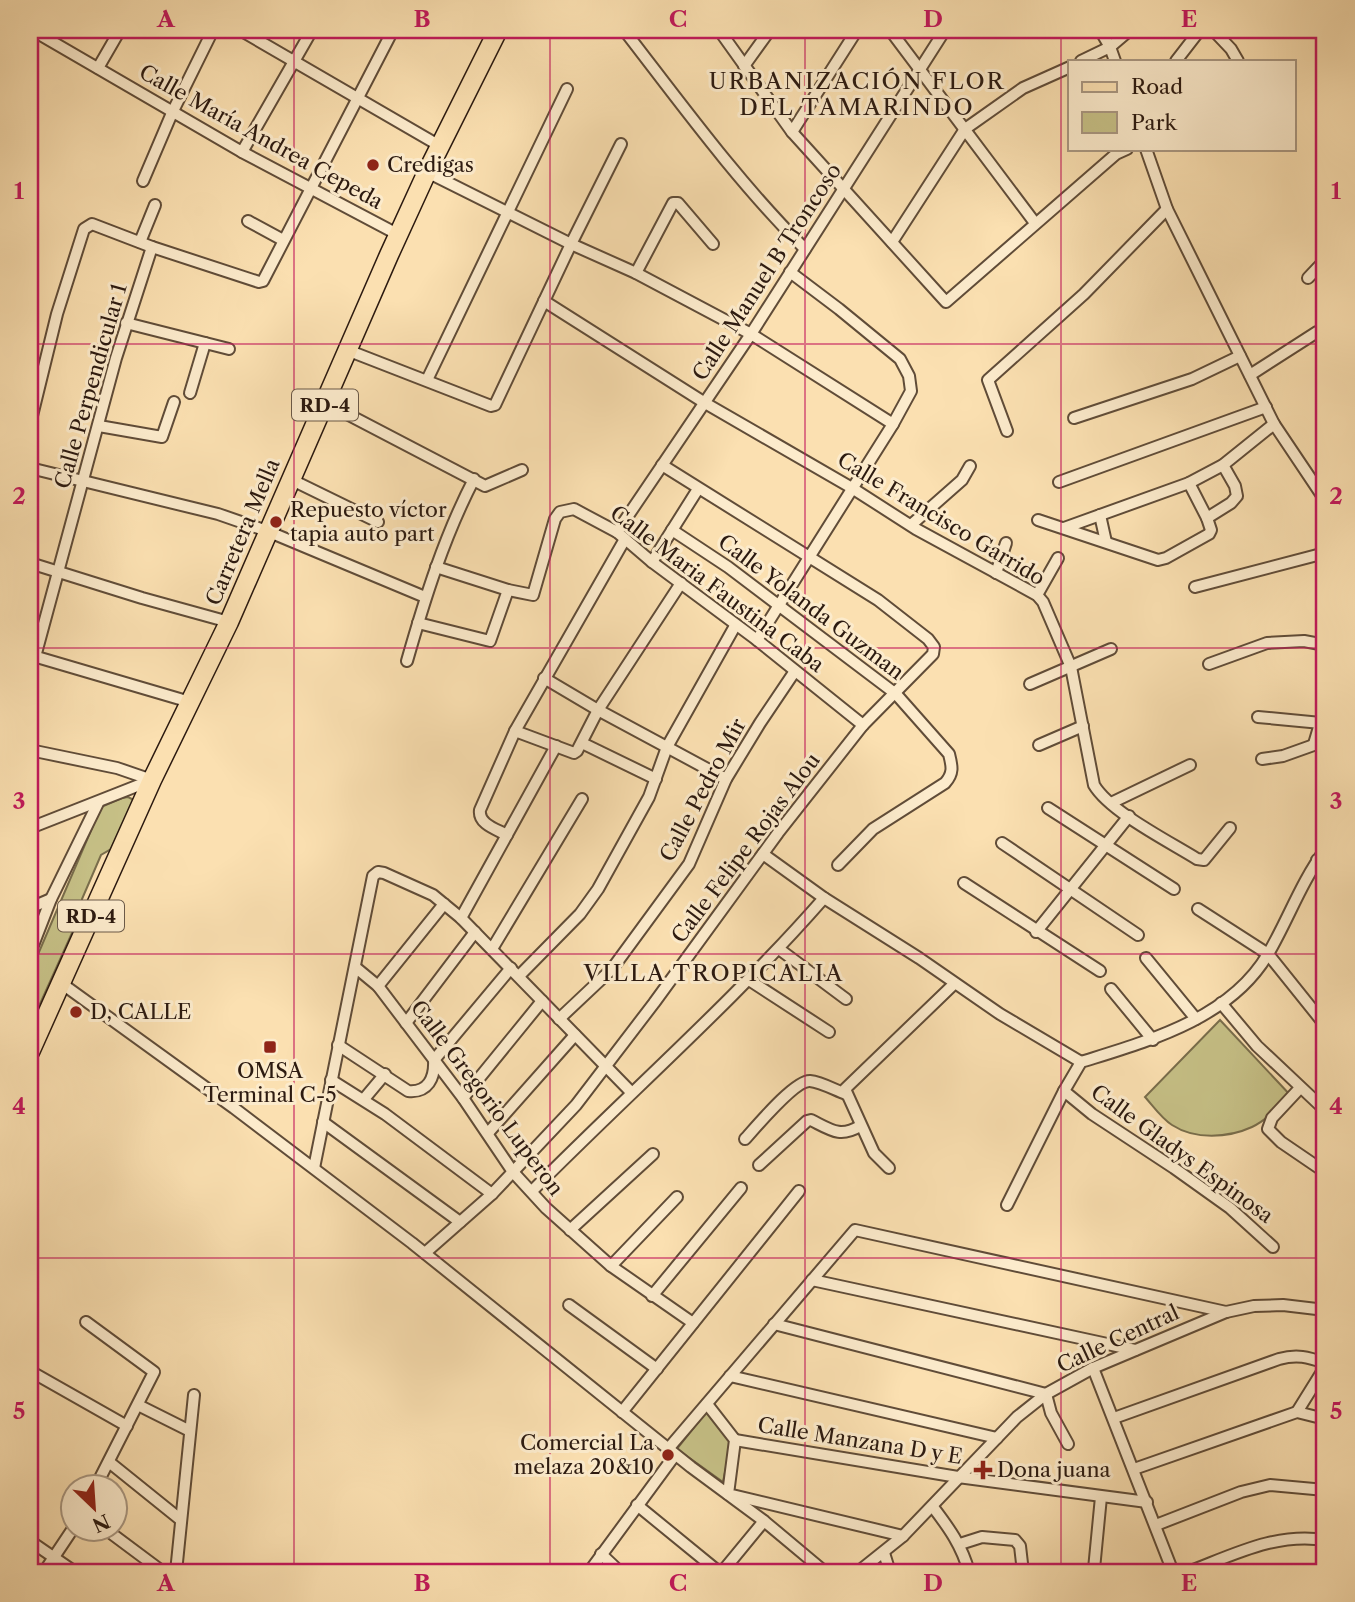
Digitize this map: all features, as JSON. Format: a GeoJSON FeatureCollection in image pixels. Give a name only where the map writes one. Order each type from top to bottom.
{"type":"FeatureCollection","features":[{"type":"Feature","properties":{"kind":"main road","name":"Carretera Mella"},"geometry":{"type":"LineString","coordinates":[[30,1052],[152,780],[229,622],[427,172],[498,30]]}},
{"type":"Feature","properties":{"kind":"street","name":"Calle María Andrea Cepeda"},"geometry":{"type":"LineString","coordinates":[[32,30],[172,113],[399,235]]}},
{"type":"Feature","properties":{"kind":"street"},"geometry":{"type":"LineString","coordinates":[[98,68],[120,30]]}},
{"type":"Feature","properties":{"kind":"street"},"geometry":{"type":"LineString","coordinates":[[143,181],[172,113],[214,30]]}},
{"type":"Feature","properties":{"kind":"street"},"geometry":{"type":"LineString","coordinates":[[240,30],[294,63],[358,96],[440,146]]}},
{"type":"Feature","properties":{"kind":"street"},"geometry":{"type":"LineString","coordinates":[[242,152],[312,30]]}},
{"type":"Feature","properties":{"kind":"street"},"geometry":{"type":"LineString","coordinates":[[30,424],[57,314],[84,229],[92,224],[259,282],[266,278],[283,240],[393,30]]}},
{"type":"Feature","properties":{"kind":"street"},"geometry":{"type":"LineString","coordinates":[[624,30],[702,134],[768,212],[805,249]]}},
{"type":"Feature","properties":{"kind":"street"},"geometry":{"type":"LineString","coordinates":[[719,30],[792,132],[946,302],[1116,154],[1125,150]]}},
{"type":"Feature","properties":{"kind":"street"},"geometry":{"type":"LineString","coordinates":[[744,66],[770,30]]}},
{"type":"Feature","properties":{"kind":"street"},"geometry":{"type":"LineString","coordinates":[[792,132],[857,30]]}},
{"type":"Feature","properties":{"kind":"street"},"geometry":{"type":"LineString","coordinates":[[890,30],[1035,223]]}},
{"type":"Feature","properties":{"kind":"street","name":"Calle Manuel B Troncoso"},"geometry":{"type":"LineString","coordinates":[[507,835],[482,821],[479,816],[515,731],[621,536],[662,465],[751,334],[946,30]]}},
{"type":"Feature","properties":{"kind":"street"},"geometry":{"type":"LineString","coordinates":[[1100,30],[1115,60]]}},
{"type":"Feature","properties":{"kind":"street"},"geometry":{"type":"LineString","coordinates":[[1084,60],[1110,47],[1130,30]]}},
{"type":"Feature","properties":{"kind":"street"},"geometry":{"type":"LineString","coordinates":[[1176,60],[1200,30]]}},
{"type":"Feature","properties":{"kind":"street"},"geometry":{"type":"LineString","coordinates":[[1213,30],[1237,60]]}},
{"type":"Feature","properties":{"kind":"street"},"geometry":{"type":"LineString","coordinates":[[892,242],[965,129],[1023,88],[1068,68]]}},
{"type":"Feature","properties":{"kind":"street"},"geometry":{"type":"LineString","coordinates":[[427,380],[567,89]]}},
{"type":"Feature","properties":{"kind":"street"},"geometry":{"type":"LineString","coordinates":[[348,350],[495,405],[621,144]]}},
{"type":"Feature","properties":{"kind":"street"},"geometry":{"type":"LineString","coordinates":[[1146,150],[1167,209],[1274,424],[1325,500]]}},
{"type":"Feature","properties":{"kind":"street"},"geometry":{"type":"LineString","coordinates":[[427,172],[571,244],[636,273],[751,334],[893,424]]}},
{"type":"Feature","properties":{"kind":"street"},"geometry":{"type":"LineString","coordinates":[[636,273],[673,203],[678,203],[713,244]]}},
{"type":"Feature","properties":{"kind":"street"},"geometry":{"type":"LineString","coordinates":[[139,242],[155,205]]}},
{"type":"Feature","properties":{"kind":"street"},"geometry":{"type":"LineString","coordinates":[[1007,431],[988,380],[1084,294],[1167,209]]}},
{"type":"Feature","properties":{"kind":"street"},"geometry":{"type":"LineString","coordinates":[[248,222],[283,240]]}},
{"type":"Feature","properties":{"kind":"street","name":"Calle Perpendicular 1"},"geometry":{"type":"LineString","coordinates":[[32,656],[84,482],[126,323],[152,247]]}},
{"type":"Feature","properties":{"kind":"street"},"geometry":{"type":"LineString","coordinates":[[1308,278],[1325,260]]}},
{"type":"Feature","properties":{"kind":"street"},"geometry":{"type":"LineString","coordinates":[[757,640],[911,391],[909,376],[900,359],[790,272]]}},
{"type":"Feature","properties":{"kind":"street","name":"Calle Francisco Garrido"},"geometry":{"type":"LineString","coordinates":[[544,301],[705,402],[911,525],[1037,595],[1043,602],[1071,667],[1094,785],[1100,795],[1200,860],[1204,860],[1230,828]]}},
{"type":"Feature","properties":{"kind":"street"},"geometry":{"type":"LineString","coordinates":[[126,323],[229,349]]}},
{"type":"Feature","properties":{"kind":"street"},"geometry":{"type":"LineString","coordinates":[[1250,375],[1317,332]]}},
{"type":"Feature","properties":{"kind":"street"},"geometry":{"type":"LineString","coordinates":[[190,393],[205,343]]}},
{"type":"Feature","properties":{"kind":"street"},"geometry":{"type":"LineString","coordinates":[[1074,418],[1192,379],[1240,356]]}},
{"type":"Feature","properties":{"kind":"street"},"geometry":{"type":"LineString","coordinates":[[99,426],[159,438],[164,436],[174,402]]}},
{"type":"Feature","properties":{"kind":"street"},"geometry":{"type":"LineString","coordinates":[[326,403],[488,486],[522,470]]}},
{"type":"Feature","properties":{"kind":"street"},"geometry":{"type":"LineString","coordinates":[[1059,482],[1266,407]]}},
{"type":"Feature","properties":{"kind":"street"},"geometry":{"type":"LineString","coordinates":[[1064,528],[1189,482],[1223,465],[1274,424]]}},
{"type":"Feature","properties":{"kind":"street"},"geometry":{"type":"LineString","coordinates":[[662,465],[809,558]]}},
{"type":"Feature","properties":{"kind":"street"},"geometry":{"type":"LineString","coordinates":[[1207,518],[1237,496],[1235,486],[1223,465]]}},
{"type":"Feature","properties":{"kind":"street"},"geometry":{"type":"LineString","coordinates":[[911,525],[962,480],[970,466]]}},
{"type":"Feature","properties":{"kind":"street"},"geometry":{"type":"LineString","coordinates":[[30,468],[218,514],[267,531],[425,597]]}},
{"type":"Feature","properties":{"kind":"street"},"geometry":{"type":"LineString","coordinates":[[290,479],[377,522]]}},
{"type":"Feature","properties":{"kind":"street"},"geometry":{"type":"LineString","coordinates":[[407,661],[425,597],[453,520],[474,479]]}},
{"type":"Feature","properties":{"kind":"street"},"geometry":{"type":"LineString","coordinates":[[1038,520],[1158,560],[1166,558],[1209,534],[1210,525],[1189,482]]}},
{"type":"Feature","properties":{"kind":"street"},"geometry":{"type":"LineString","coordinates":[[652,562],[698,489]]}},
{"type":"Feature","properties":{"kind":"street","name":"Calle Maria Faustina Caba"},"geometry":{"type":"LineString","coordinates":[[436,567],[531,596],[534,594],[555,519],[560,512],[574,509],[621,536],[863,725]]}},
{"type":"Feature","properties":{"kind":"street"},"geometry":{"type":"LineString","coordinates":[[1100,514],[1106,542]]}},
{"type":"Feature","properties":{"kind":"street","name":"Calle Yolanda Guzman"},"geometry":{"type":"LineString","coordinates":[[672,530],[728,567],[896,694],[949,754],[951,775],[934,791],[873,829],[838,865]]}},
{"type":"Feature","properties":{"kind":"street"},"geometry":{"type":"LineString","coordinates":[[996,573],[1006,543]]}},
{"type":"Feature","properties":{"kind":"street"},"geometry":{"type":"LineString","coordinates":[[1195,587],[1325,554]]}},
{"type":"Feature","properties":{"kind":"street","name":"Calle Felipe Rojas Alou"},"geometry":{"type":"LineString","coordinates":[[425,1253],[492,1194],[576,1104],[863,725],[933,654],[934,647],[928,639],[888,607],[809,558]]}},
{"type":"Feature","properties":{"kind":"street"},"geometry":{"type":"LineString","coordinates":[[1037,595],[1058,558]]}},
{"type":"Feature","properties":{"kind":"street"},"geometry":{"type":"LineString","coordinates":[[30,563],[229,622]]}},
{"type":"Feature","properties":{"kind":"street"},"geometry":{"type":"LineString","coordinates":[[515,731],[574,753],[582,743],[597,710],[681,583]]}},
{"type":"Feature","properties":{"kind":"street"},"geometry":{"type":"LineString","coordinates":[[418,623],[490,641],[508,590]]}},
{"type":"Feature","properties":{"kind":"street"},"geometry":{"type":"LineString","coordinates":[[338,1045],[408,1091],[424,1088],[432,1080],[435,1072],[434,1060],[515,972],[580,915],[598,889],[649,797],[667,747],[735,626]]}},
{"type":"Feature","properties":{"kind":"street"},"geometry":{"type":"LineString","coordinates":[[1209,664],[1267,643],[1304,641],[1325,645]]}},
{"type":"Feature","properties":{"kind":"street"},"geometry":{"type":"LineString","coordinates":[[1030,684],[1111,649]]}},
{"type":"Feature","properties":{"kind":"street"},"geometry":{"type":"LineString","coordinates":[[32,656],[190,702]]}},
{"type":"Feature","properties":{"kind":"street","name":"Calle Pedro Mir"},"geometry":{"type":"LineString","coordinates":[[559,1019],[612,969],[690,864],[726,779],[795,671]]}},
{"type":"Feature","properties":{"kind":"street"},"geometry":{"type":"LineString","coordinates":[[544,678],[597,710],[726,779]]}},
{"type":"Feature","properties":{"kind":"street"},"geometry":{"type":"LineString","coordinates":[[1262,759],[1283,756],[1320,743],[1325,707]]}},
{"type":"Feature","properties":{"kind":"street"},"geometry":{"type":"LineString","coordinates":[[1258,717],[1321,723]]}},
{"type":"Feature","properties":{"kind":"street"},"geometry":{"type":"LineString","coordinates":[[1039,745],[1083,726]]}},
{"type":"Feature","properties":{"kind":"street"},"geometry":{"type":"LineString","coordinates":[[582,743],[656,779]]}},
{"type":"Feature","properties":{"kind":"street"},"geometry":{"type":"LineString","coordinates":[[461,918],[556,747]]}},
{"type":"Feature","properties":{"kind":"street"},"geometry":{"type":"LineString","coordinates":[[30,750],[117,768],[152,780]]}},
{"type":"Feature","properties":{"kind":"street"},"geometry":{"type":"LineString","coordinates":[[1111,803],[1190,765]]}},
{"type":"Feature","properties":{"kind":"street"},"geometry":{"type":"LineString","coordinates":[[30,828],[152,780]]}},
{"type":"Feature","properties":{"kind":"street"},"geometry":{"type":"LineString","coordinates":[[492,949],[582,799]]}},
{"type":"Feature","properties":{"kind":"street"},"geometry":{"type":"LineString","coordinates":[[30,953],[51,899],[98,803]]}},
{"type":"Feature","properties":{"kind":"street"},"geometry":{"type":"LineString","coordinates":[[1048,808],[1174,889]]}},
{"type":"Feature","properties":{"kind":"street"},"geometry":{"type":"LineString","coordinates":[[1036,932],[1129,816]]}},
{"type":"Feature","properties":{"kind":"street"},"geometry":{"type":"LineString","coordinates":[[1002,843],[1139,935]]}},
{"type":"Feature","properties":{"kind":"street","name":"Calle Gladys Espinosa"},"geometry":{"type":"LineString","coordinates":[[1273,1247],[1219,1200],[1092,1114],[1064,1091],[1081,1062],[1153,1040],[1196,1019],[1237,992],[1254,975],[1268,954],[1317,860],[1325,850]]}},
{"type":"Feature","properties":{"kind":"street"},"geometry":{"type":"LineString","coordinates":[[763,854],[954,984],[1081,1062]]}},
{"type":"Feature","properties":{"kind":"street"},"geometry":{"type":"LineString","coordinates":[[1317,860],[1325,880]]}},
{"type":"Feature","properties":{"kind":"street"},"geometry":{"type":"LineString","coordinates":[[314,1168],[373,876],[378,873],[384,873],[433,895],[461,918],[631,1092]]}},
{"type":"Feature","properties":{"kind":"street"},"geometry":{"type":"LineString","coordinates":[[964,883],[1100,971]]}},
{"type":"Feature","properties":{"kind":"street"},"geometry":{"type":"LineString","coordinates":[[532,1191],[749,980],[824,898]]}},
{"type":"Feature","properties":{"kind":"street"},"geometry":{"type":"LineString","coordinates":[[30,908],[51,899]]}},
{"type":"Feature","properties":{"kind":"street"},"geometry":{"type":"LineString","coordinates":[[378,985],[444,904]]}},
{"type":"Feature","properties":{"kind":"street"},"geometry":{"type":"LineString","coordinates":[[1198,909],[1268,954],[1325,1025]]}},
{"type":"Feature","properties":{"kind":"street"},"geometry":{"type":"LineString","coordinates":[[406,1023],[475,932]]}},
{"type":"Feature","properties":{"kind":"street"},"geometry":{"type":"LineString","coordinates":[[779,949],[846,999]]}},
{"type":"Feature","properties":{"kind":"street"},"geometry":{"type":"LineString","coordinates":[[1146,958],[1196,1019]]}},
{"type":"Feature","properties":{"kind":"street","name":"Calle Gregorio Luperon"},"geometry":{"type":"LineString","coordinates":[[355,967],[378,985],[463,1098],[513,1172],[546,1208],[611,1266],[693,1323]]}},
{"type":"Feature","properties":{"kind":"street"},"geometry":{"type":"LineString","coordinates":[[749,980],[829,1032]]}},
{"type":"Feature","properties":{"kind":"street"},"geometry":{"type":"LineString","coordinates":[[61,983],[314,1168],[425,1253],[621,1412],[764,1521],[825,1572]]}},
{"type":"Feature","properties":{"kind":"street"},"geometry":{"type":"LineString","coordinates":[[889,1168],[876,1157],[845,1089],[954,984]]}},
{"type":"Feature","properties":{"kind":"street"},"geometry":{"type":"LineString","coordinates":[[1111,989],[1153,1040]]}},
{"type":"Feature","properties":{"kind":"street"},"geometry":{"type":"LineString","coordinates":[[463,1098],[542,1001]]}},
{"type":"Feature","properties":{"kind":"street"},"geometry":{"type":"LineString","coordinates":[[1221,1003],[1257,1046],[1325,1110]]}},
{"type":"Feature","properties":{"kind":"street"},"geometry":{"type":"LineString","coordinates":[[488,1133],[575,1035]]}},
{"type":"Feature","properties":{"kind":"street"},"geometry":{"type":"LineString","coordinates":[[364,1099],[384,1074]]}},
{"type":"Feature","properties":{"kind":"street"},"geometry":{"type":"LineString","coordinates":[[331,1080],[364,1099],[492,1194]]}},
{"type":"Feature","properties":{"kind":"street"},"geometry":{"type":"LineString","coordinates":[[745,1139],[791,1091],[804,1082],[812,1082],[846,1094]]}},
{"type":"Feature","properties":{"kind":"street"},"geometry":{"type":"LineString","coordinates":[[1300,1088],[1272,1118],[1268,1129],[1281,1142],[1325,1172]]}},
{"type":"Feature","properties":{"kind":"street"},"geometry":{"type":"LineString","coordinates":[[1007,1205],[1064,1091]]}},
{"type":"Feature","properties":{"kind":"street"},"geometry":{"type":"LineString","coordinates":[[759,1166],[809,1120],[841,1133],[849,1133],[860,1126]]}},
{"type":"Feature","properties":{"kind":"street"},"geometry":{"type":"LineString","coordinates":[[323,1122],[460,1222]]}},
{"type":"Feature","properties":{"kind":"street"},"geometry":{"type":"LineString","coordinates":[[570,1230],[653,1154]]}},
{"type":"Feature","properties":{"kind":"street"},"geometry":{"type":"LineString","coordinates":[[652,1296],[741,1188]]}},
{"type":"Feature","properties":{"kind":"street"},"geometry":{"type":"LineString","coordinates":[[621,1412],[799,1191]]}},
{"type":"Feature","properties":{"kind":"street"},"geometry":{"type":"LineString","coordinates":[[611,1266],[677,1197]]}},
{"type":"Feature","properties":{"kind":"street"},"geometry":{"type":"LineString","coordinates":[[589,1572],[707,1404],[855,1230],[1226,1312]]}},
{"type":"Feature","properties":{"kind":"street"},"geometry":{"type":"LineString","coordinates":[[812,1280],[1135,1350]]}},
{"type":"Feature","properties":{"kind":"street"},"geometry":{"type":"LineString","coordinates":[[569,1305],[657,1369]]}},
{"type":"Feature","properties":{"kind":"street","name":"Calle Central"},"geometry":{"type":"LineString","coordinates":[[858,1572],[903,1536],[997,1438],[1046,1394],[1093,1368],[1226,1312],[1254,1306],[1283,1305],[1325,1310]]}},
{"type":"Feature","properties":{"kind":"street"},"geometry":{"type":"LineString","coordinates":[[86,1322],[154,1372],[104,1472]]}},
{"type":"Feature","properties":{"kind":"street"},"geometry":{"type":"LineString","coordinates":[[774,1324],[1046,1394],[1051,1413],[1068,1444]]}},
{"type":"Feature","properties":{"kind":"street"},"geometry":{"type":"LineString","coordinates":[[1114,1418],[1293,1355],[1305,1356],[1325,1365],[1297,1412]]}},
{"type":"Feature","properties":{"kind":"street"},"geometry":{"type":"LineString","coordinates":[[1093,1368],[1173,1572]]}},
{"type":"Feature","properties":{"kind":"street"},"geometry":{"type":"LineString","coordinates":[[30,1370],[127,1426]]}},
{"type":"Feature","properties":{"kind":"street"},"geometry":{"type":"LineString","coordinates":[[730,1376],[997,1438]]}},
{"type":"Feature","properties":{"kind":"street"},"geometry":{"type":"LineString","coordinates":[[176,1572],[194,1395]]}},
{"type":"Feature","properties":{"kind":"street"},"geometry":{"type":"LineString","coordinates":[[707,1404],[734,1440],[728,1494]]}},
{"type":"Feature","properties":{"kind":"street"},"geometry":{"type":"LineString","coordinates":[[138,1405],[190,1431]]}},
{"type":"Feature","properties":{"kind":"street"},"geometry":{"type":"LineString","coordinates":[[1134,1469],[1297,1412],[1325,1419]]}},
{"type":"Feature","properties":{"kind":"street","name":"Calle Manzana D y E"},"geometry":{"type":"LineString","coordinates":[[734,1440],[958,1477],[1147,1502]]}},
{"type":"Feature","properties":{"kind":"street"},"geometry":{"type":"LineString","coordinates":[[109,1462],[181,1520]]}},
{"type":"Feature","properties":{"kind":"street"},"geometry":{"type":"LineString","coordinates":[[1156,1525],[1241,1492],[1270,1485],[1325,1490]]}},
{"type":"Feature","properties":{"kind":"street"},"geometry":{"type":"LineString","coordinates":[[728,1494],[903,1536]]}},
{"type":"Feature","properties":{"kind":"street"},"geometry":{"type":"LineString","coordinates":[[1095,1571],[1101,1497]]}},
{"type":"Feature","properties":{"kind":"street"},"geometry":{"type":"LineString","coordinates":[[637,1505],[720,1572],[764,1521]]}},
{"type":"Feature","properties":{"kind":"street"},"geometry":{"type":"LineString","coordinates":[[933,1507],[960,1544],[968,1572]]}},
{"type":"Feature","properties":{"kind":"street"},"geometry":{"type":"LineString","coordinates":[[960,1544],[982,1537],[1015,1540],[1020,1546],[1023,1572]]}},
{"type":"Feature","properties":{"kind":"street"},"geometry":{"type":"LineString","coordinates":[[1188,1572],[1259,1544],[1292,1538],[1325,1540]]}},
{"type":"Feature","properties":{"kind":"street"},"geometry":{"type":"LineString","coordinates":[[30,1541],[75,1572]]}},
{"type":"Feature","properties":{"kind":"street"},"geometry":{"type":"LineString","coordinates":[[44,1572],[64,1542]]}},
{"type":"Feature","properties":{"kind":"street"},"geometry":{"type":"LineString","coordinates":[[123,1542],[163,1572]]}},
{"type":"Feature","properties":{"kind":"street"},"geometry":{"type":"LineString","coordinates":[[884,1553],[890,1572]]}},
{"type":"Feature","properties":{"kind":"street"},"geometry":{"type":"LineString","coordinates":[[601,1554],[620,1572]]}},
{"type":"Feature","properties":{"kind":"green space"},"geometry":{"type":"Polygon","coordinates":[[[122,798],[134,800],[111,849],[101,855],[82,899],[81,913],[30,1026],[30,973],[101,807],[122,798]]]}},
{"type":"Feature","properties":{"kind":"green space"},"geometry":{"type":"Polygon","coordinates":[[[1220,1020],[1292,1097],[1263,1121],[1243,1131],[1212,1136],[1181,1130],[1161,1116],[1145,1097],[1220,1020]]]}},
{"type":"Feature","properties":{"kind":"green space"},"geometry":{"type":"Polygon","coordinates":[[[707,1411],[731,1443],[723,1482],[677,1449],[707,1411]]]}},
{"type":"Feature","properties":{"kind":"place","name":"Credigas"},"geometry":{"type":"Point","coordinates":[373,165]}},
{"type":"Feature","properties":{"kind":"place","name":"Repuesto víctor tapia auto part"},"geometry":{"type":"Point","coordinates":[276,522]}},
{"type":"Feature","properties":{"kind":"place","name":"D, CALLE"},"geometry":{"type":"Point","coordinates":[76,1012]}},
{"type":"Feature","properties":{"kind":"place","name":"OMSA Terminal C-5"},"geometry":{"type":"Point","coordinates":[270,1047]}},
{"type":"Feature","properties":{"kind":"place","name":"Comercial La melaza 20&10"},"geometry":{"type":"Point","coordinates":[668,1455]}},
{"type":"Feature","properties":{"kind":"place","name":"Dona juana"},"geometry":{"type":"Point","coordinates":[983,1470]}},
{"type":"Feature","properties":{"kind":"district","name":"URBANIZACIÓN FLOR DEL TAMARINDO"},"geometry":{"type":"Point","coordinates":[857,94]}},
{"type":"Feature","properties":{"kind":"district","name":"VILLA TROPICALIA"},"geometry":{"type":"Point","coordinates":[714,973]}}]}
